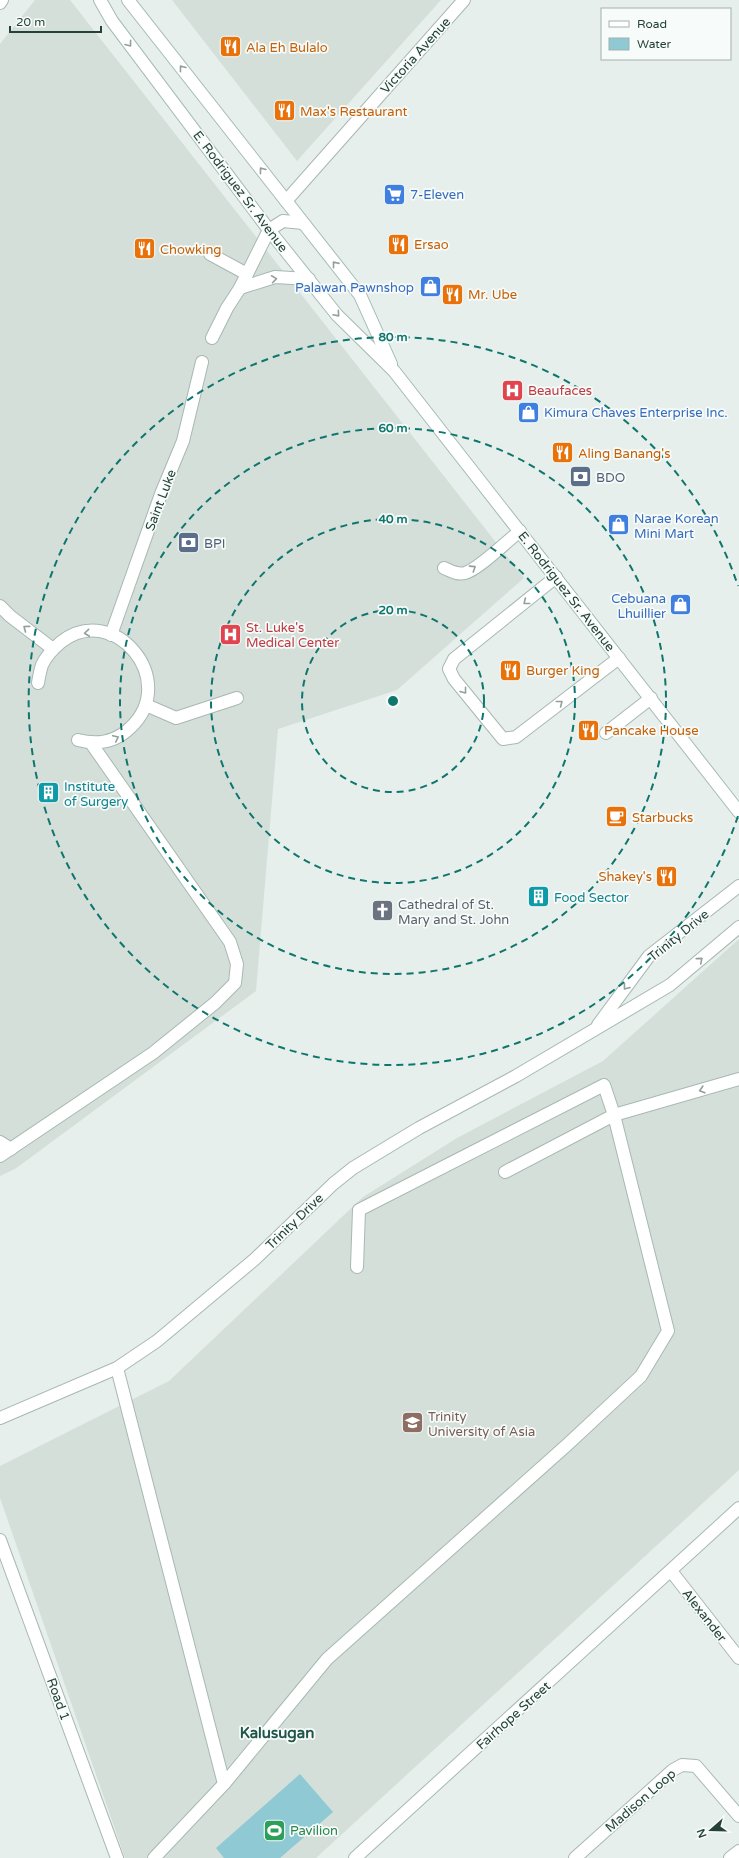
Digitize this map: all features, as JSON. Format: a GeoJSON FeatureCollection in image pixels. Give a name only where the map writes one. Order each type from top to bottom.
{"type":"FeatureCollection","features":[{"type":"Feature","properties":{"kind":"street","name":"E. Rodriguez Sr. Avenue"},"geometry":{"type":"LineString","coordinates":[[100,0],[112,21],[268,230],[310,279],[337,315],[394,371],[739,812]]}},
{"type":"Feature","properties":{"kind":"street","name":"E. Rodriguez Sr. Avenue"},"geometry":{"type":"LineString","coordinates":[[128,0],[360,295],[394,371]]}},
{"type":"Feature","properties":{"kind":"street","name":"Victoria Avenue"},"geometry":{"type":"LineString","coordinates":[[286,201],[464,0]]}},
{"type":"Feature","properties":{"kind":"street"},"geometry":{"type":"LineString","coordinates":[[212,338],[227,308],[240,288],[268,230],[283,221],[302,223]]}},
{"type":"Feature","properties":{"kind":"street"},"geometry":{"type":"LineString","coordinates":[[210,254],[247,274]]}},
{"type":"Feature","properties":{"kind":"street"},"geometry":{"type":"LineString","coordinates":[[240,288],[275,277],[310,279]]}},
{"type":"Feature","properties":{"kind":"street","name":"Saint Luke"},"geometry":{"type":"LineString","coordinates":[[111,635],[161,494],[183,441],[202,362]]}},
{"type":"Feature","properties":{"kind":"street"},"geometry":{"type":"LineString","coordinates":[[444,568],[454,573],[465,573],[487,559],[520,531]]}},
{"type":"Feature","properties":{"kind":"street"},"geometry":{"type":"LineString","coordinates":[[556,577],[454,659],[449,669],[454,679],[503,739],[516,737],[619,658]]}},
{"type":"Feature","properties":{"kind":"street"},"geometry":{"type":"LineString","coordinates":[[0,606],[10,616],[53,649]]}},
{"type":"Feature","properties":{"kind":"street"},"geometry":{"type":"LineString","coordinates":[[38,683],[42,665],[53,649],[67,638],[84,632],[102,632],[111,635],[119,638],[134,650],[145,666],[149,685],[146,705],[138,721],[125,733],[109,741],[91,743],[78,740]]}},
{"type":"Feature","properties":{"kind":"street"},"geometry":{"type":"LineString","coordinates":[[146,705],[176,718],[237,698]]}},
{"type":"Feature","properties":{"kind":"street"},"geometry":{"type":"LineString","coordinates":[[606,733],[651,698]]}},
{"type":"Feature","properties":{"kind":"street"},"geometry":{"type":"LineString","coordinates":[[0,1156],[153,1053],[216,1003],[235,983],[237,964],[230,942],[91,743]]}},
{"type":"Feature","properties":{"kind":"street","name":"Trinity Drive"},"geometry":{"type":"LineString","coordinates":[[595,1029],[649,956],[739,886]]}},
{"type":"Feature","properties":{"kind":"street","name":"Trinity Drive"},"geometry":{"type":"LineString","coordinates":[[1,1414],[117,1368],[157,1341],[255,1259],[333,1184],[353,1168],[419,1128],[516,1076],[670,984],[739,927]]}},
{"type":"Feature","properties":{"kind":"street"},"geometry":{"type":"LineString","coordinates":[[505,1172],[614,1115],[739,1079]]}},
{"type":"Feature","properties":{"kind":"street"},"geometry":{"type":"LineString","coordinates":[[154,1858],[224,1784],[327,1659],[568,1444],[641,1376],[668,1331],[614,1115],[604,1085],[359,1210],[357,1267]]}},
{"type":"Feature","properties":{"kind":"street"},"geometry":{"type":"LineString","coordinates":[[0,1142],[11,1149]]}},
{"type":"Feature","properties":{"kind":"street"},"geometry":{"type":"LineString","coordinates":[[117,1368],[224,1784]]}},
{"type":"Feature","properties":{"kind":"street","name":"Fairhope Street"},"geometry":{"type":"LineString","coordinates":[[359,1857],[739,1508]]}},
{"type":"Feature","properties":{"kind":"street","name":"Road 1"},"geometry":{"type":"LineString","coordinates":[[0,1540],[117,1858]]}},
{"type":"Feature","properties":{"kind":"street","name":"Alexander"},"geometry":{"type":"LineString","coordinates":[[671,1571],[739,1658]]}},
{"type":"Feature","properties":{"kind":"street","name":"Madison Loop"},"geometry":{"type":"LineString","coordinates":[[575,1858],[673,1770],[682,1765],[696,1766],[739,1816]]}},
{"type":"Feature","properties":{"kind":"street"},"geometry":{"type":"LineString","coordinates":[[730,1858],[739,1850]]}},
{"type":"Feature","properties":{"kind":"shaded area","name":"St. Luke's Medical Center"},"geometry":{"type":"Polygon","coordinates":[[[35,0],[70,0],[524,578],[397,690],[278,729],[256,991],[15,1169],[0,1176],[0,44],[35,0]]]}},
{"type":"Feature","properties":{"kind":"shaded area"},"geometry":{"type":"Polygon","coordinates":[[[172,0],[441,0],[297,161],[172,0]]]}},
{"type":"Feature","properties":{"kind":"shaded area","name":"Trinity University of Asia"},"geometry":{"type":"Polygon","coordinates":[[[739,939],[739,1470],[316,1858],[125,1858],[0,1498],[0,1466],[169,1381],[363,1197],[457,1138],[603,1061],[739,939]]]}},
{"type":"Feature","properties":{"kind":"water","name":"Pavilion"},"geometry":{"type":"Polygon","coordinates":[[[300,1774],[333,1812],[280,1858],[224,1858],[216,1848],[300,1774]]]}},
{"type":"Feature","properties":{"kind":"place","name":"Ala Eh Bulalo"},"geometry":{"type":"Point","coordinates":[230,47]}},
{"type":"Feature","properties":{"kind":"place","name":"Max's Restaurant"},"geometry":{"type":"Point","coordinates":[284,111]}},
{"type":"Feature","properties":{"kind":"place","name":"7-Eleven"},"geometry":{"type":"Point","coordinates":[394,194]}},
{"type":"Feature","properties":{"kind":"place","name":"Ersao"},"geometry":{"type":"Point","coordinates":[399,244]}},
{"type":"Feature","properties":{"kind":"place","name":"Chowking"},"geometry":{"type":"Point","coordinates":[145,249]}},
{"type":"Feature","properties":{"kind":"place","name":"Palawan Pawnshop"},"geometry":{"type":"Point","coordinates":[430,287]}},
{"type":"Feature","properties":{"kind":"place","name":"Mr. Ube"},"geometry":{"type":"Point","coordinates":[453,294]}},
{"type":"Feature","properties":{"kind":"place","name":"Beaufaces"},"geometry":{"type":"Point","coordinates":[512,390]}},
{"type":"Feature","properties":{"kind":"place","name":"Kimura Chaves Enterprise Inc."},"geometry":{"type":"Point","coordinates":[529,412]}},
{"type":"Feature","properties":{"kind":"place","name":"Aling Banang's"},"geometry":{"type":"Point","coordinates":[562,453]}},
{"type":"Feature","properties":{"kind":"place","name":"BDO"},"geometry":{"type":"Point","coordinates":[581,477]}},
{"type":"Feature","properties":{"kind":"place","name":"Narae Korean Mini Mart"},"geometry":{"type":"Point","coordinates":[618,525]}},
{"type":"Feature","properties":{"kind":"place","name":"BPI"},"geometry":{"type":"Point","coordinates":[188,543]}},
{"type":"Feature","properties":{"kind":"place","name":"Cebuana Lhuillier"},"geometry":{"type":"Point","coordinates":[681,605]}},
{"type":"Feature","properties":{"kind":"place","name":"St. Luke's Medical Center"},"geometry":{"type":"Point","coordinates":[230,634]}},
{"type":"Feature","properties":{"kind":"place","name":"Burger King"},"geometry":{"type":"Point","coordinates":[510,670]}},
{"type":"Feature","properties":{"kind":"place","name":"Pancake House"},"geometry":{"type":"Point","coordinates":[588,730]}},
{"type":"Feature","properties":{"kind":"place","name":"Institute of Surgery"},"geometry":{"type":"Point","coordinates":[48,793]}},
{"type":"Feature","properties":{"kind":"place","name":"Starbucks"},"geometry":{"type":"Point","coordinates":[616,817]}},
{"type":"Feature","properties":{"kind":"place","name":"Shakey's"},"geometry":{"type":"Point","coordinates":[667,876]}},
{"type":"Feature","properties":{"kind":"place","name":"Food Sector"},"geometry":{"type":"Point","coordinates":[538,897]}},
{"type":"Feature","properties":{"kind":"place","name":"Cathedral of St. Mary and St. John"},"geometry":{"type":"Point","coordinates":[383,911]}},
{"type":"Feature","properties":{"kind":"place","name":"Trinity University of Asia"},"geometry":{"type":"Point","coordinates":[412,1423]}},
{"type":"Feature","properties":{"kind":"place","name":"Pavilion"},"geometry":{"type":"Point","coordinates":[274,1830]}},
{"type":"Feature","properties":{"kind":"district","name":"Kalusugan"},"geometry":{"type":"Point","coordinates":[277,1733]}}]}
